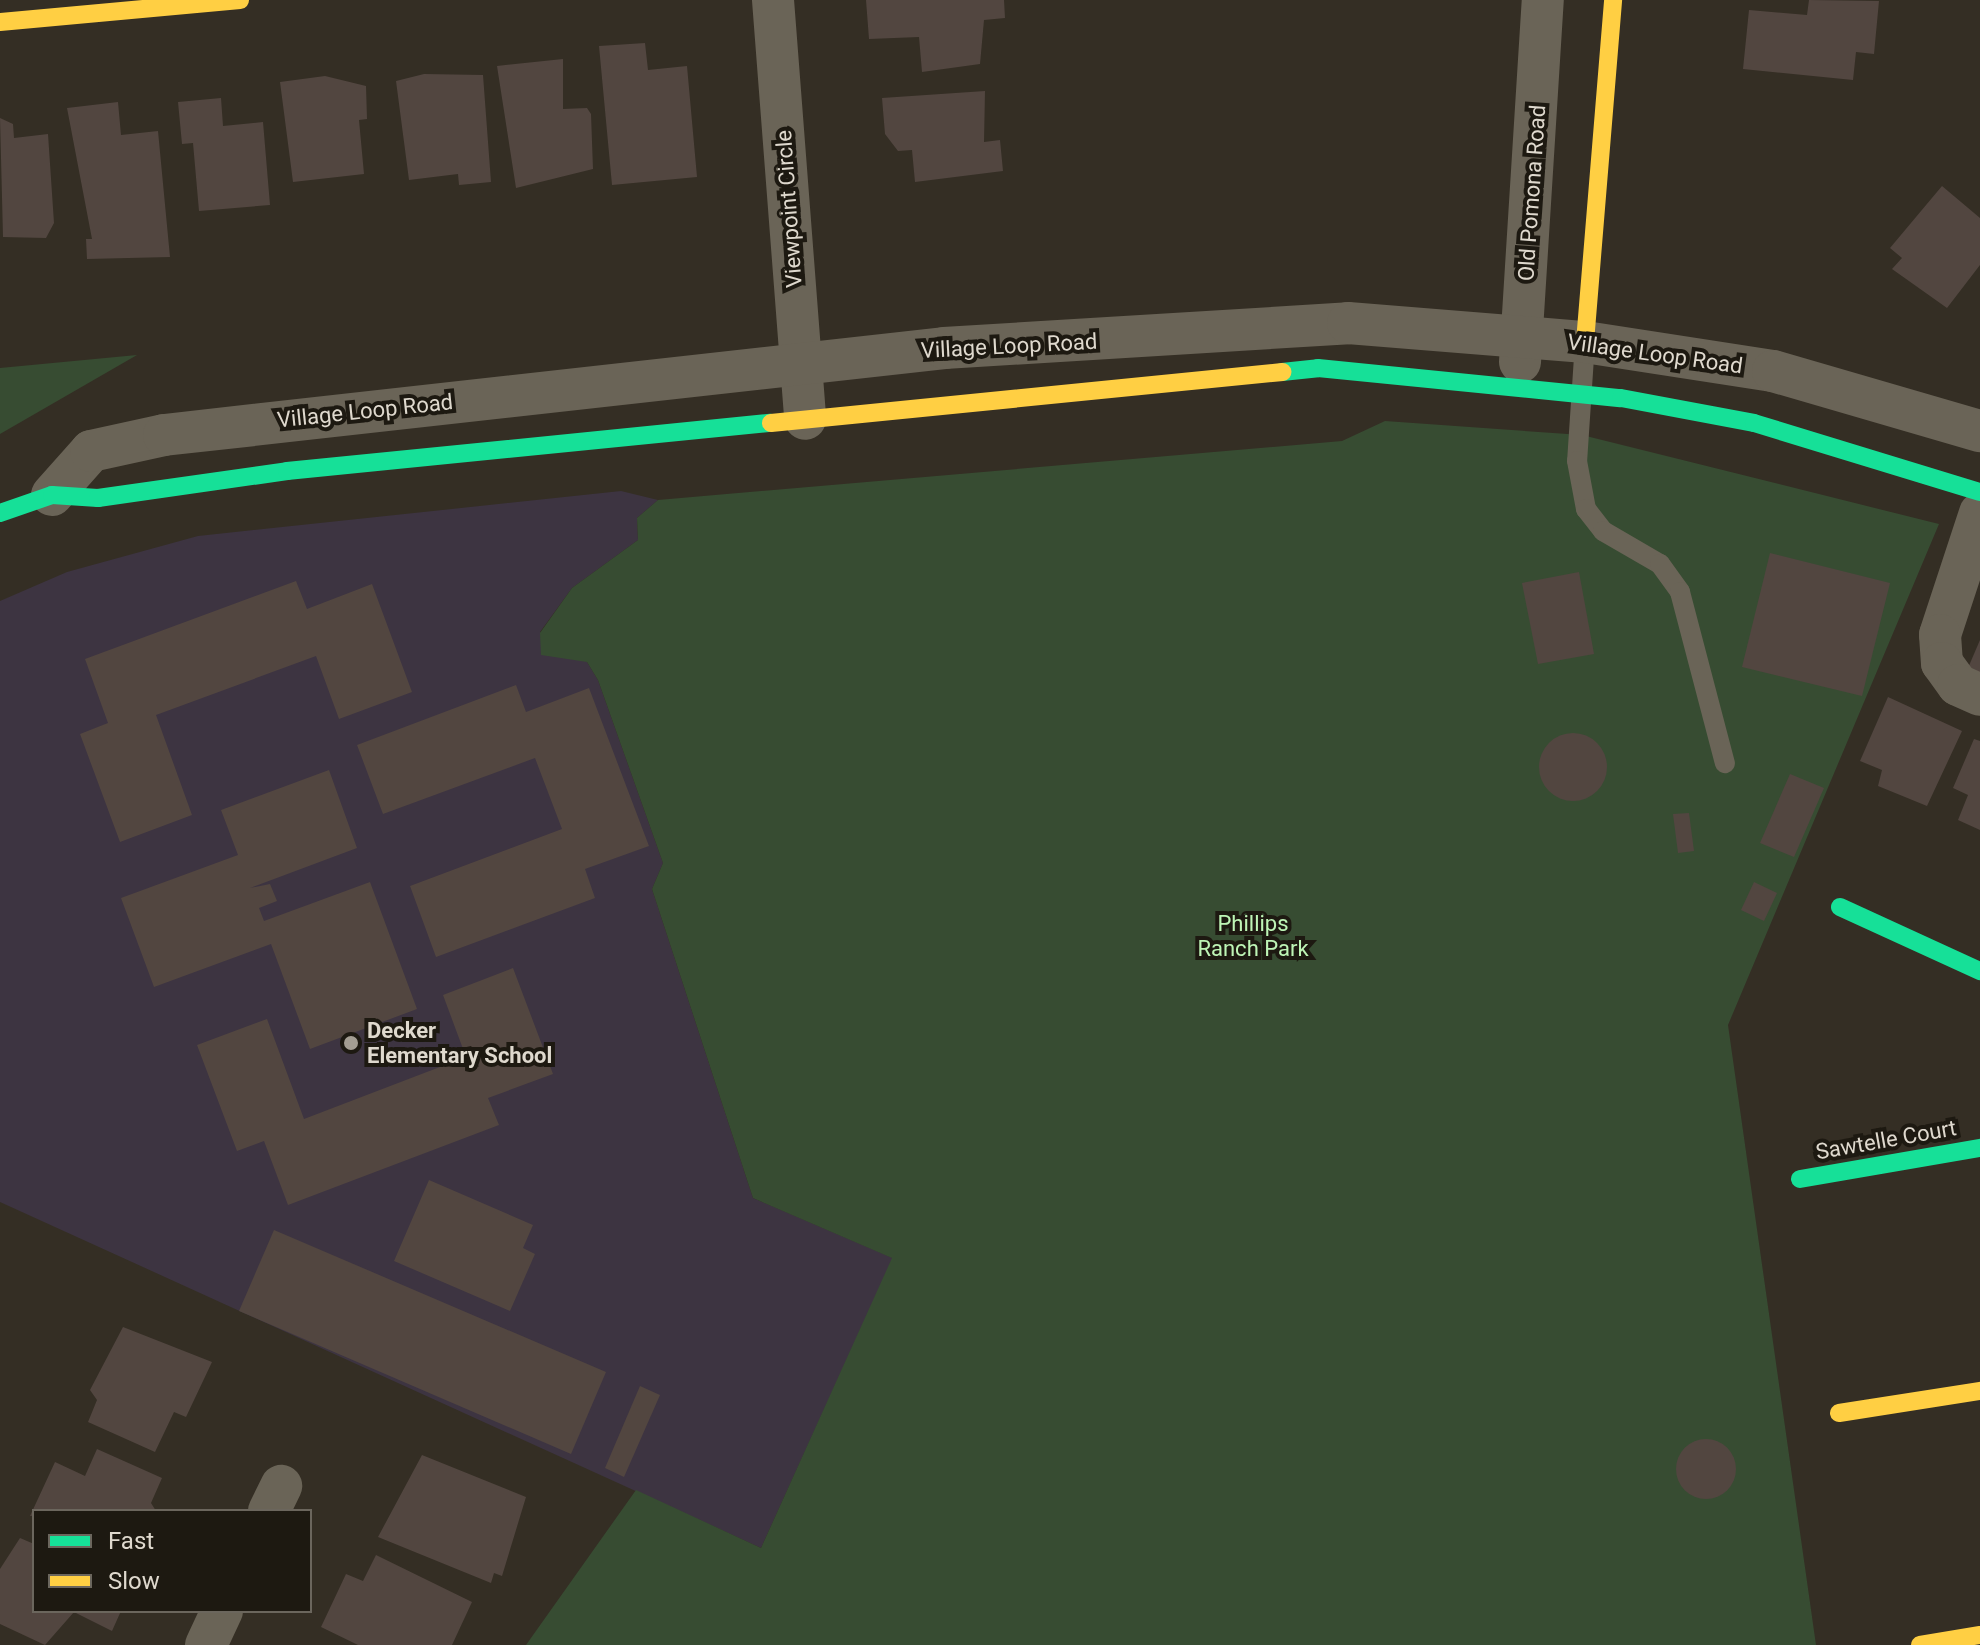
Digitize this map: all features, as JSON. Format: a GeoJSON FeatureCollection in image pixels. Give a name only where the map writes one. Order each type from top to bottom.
{"type":"FeatureCollection","features":[{"type":"Feature","properties":{"kind":"street"},"geometry":{"type":"LineString","coordinates":[[0,22],[75,7],[240,0]]}},
{"type":"Feature","properties":{"kind":"street","name":"Viewpoint Circle"},"geometry":{"type":"LineString","coordinates":[[773,0],[805,419]]}},
{"type":"Feature","properties":{"kind":"street","name":"Old Pomona Road"},"geometry":{"type":"LineString","coordinates":[[1518,385],[1543,0]]}},
{"type":"Feature","properties":{"kind":"street"},"geometry":{"type":"LineString","coordinates":[[1585,342],[1613,0]]}},
{"type":"Feature","properties":{"kind":"street","name":"Village Loop Road"},"geometry":{"type":"LineString","coordinates":[[52,495],[91,451],[164,435],[801,364],[1289,325],[1585,342],[1773,371],[1980,431]]}},
{"type":"Feature","properties":{"kind":"street","name":"Village Loop Road"},"geometry":{"type":"LineString","coordinates":[[0,513],[52,495],[98,498],[287,471],[1318,368],[1581,392],[1754,423],[1980,492]]}},
{"type":"Feature","properties":{"kind":"street"},"geometry":{"type":"LineString","coordinates":[[1980,513],[1940,635],[1942,663],[1958,685],[1980,695]]}},
{"type":"Feature","properties":{"kind":"street"},"geometry":{"type":"LineString","coordinates":[[1840,907],[1980,971]]}},
{"type":"Feature","properties":{"kind":"street","name":"Sawtelle Court"},"geometry":{"type":"LineString","coordinates":[[1800,1179],[1980,1148]]}},
{"type":"Feature","properties":{"kind":"street"},"geometry":{"type":"LineString","coordinates":[[1839,1413],[1980,1391]]}},
{"type":"Feature","properties":{"kind":"street"},"geometry":{"type":"LineString","coordinates":[[206,1645],[221,1613]]}},
{"type":"Feature","properties":{"kind":"street"},"geometry":{"type":"LineString","coordinates":[[1920,1645],[1980,1635]]}},
{"type":"Feature","properties":{"kind":"lane"},"geometry":{"type":"LineString","coordinates":[[1585,342],[1577,461],[1586,509],[1603,531],[1660,564],[1680,592],[1725,763]]}},
{"type":"Feature","properties":{"kind":"shaded area","name":"Decker Elementary School"},"geometry":{"type":"Polygon","coordinates":[[[621,491],[658,500],[637,518],[638,540],[572,588],[540,632],[587,662],[598,680],[663,863],[652,889],[753,1198],[893,1258],[761,1548],[0,1202],[0,601],[67,572],[198,536],[621,491]]]}},
{"type":"Feature","properties":{"kind":"green space"},"geometry":{"type":"Polygon","coordinates":[[[137,355],[0,434],[0,368],[137,355]]]}},
{"type":"Feature","properties":{"kind":"green space","name":"Phillips Ranch Park"},"geometry":{"type":"Polygon","coordinates":[[[1385,421],[1582,435],[1939,524],[1728,1025],[1816,1645],[526,1645],[636,1490],[761,1548],[892,1258],[753,1198],[652,889],[663,863],[598,680],[587,662],[541,655],[540,633],[572,588],[638,540],[637,518],[658,500],[1342,441],[1385,421]]]}},
{"type":"Feature","properties":{"kind":"building"},"geometry":{"type":"Polygon","coordinates":[[[866,0],[1004,0],[1005,18],[984,20],[980,64],[922,72],[919,37],[869,39],[866,0]]]}},
{"type":"Feature","properties":{"kind":"building"},"geometry":{"type":"Polygon","coordinates":[[[1809,0],[1879,1],[1874,54],[1856,52],[1853,80],[1743,69],[1749,10],[1807,15],[1809,0]]]}},
{"type":"Feature","properties":{"kind":"building"},"geometry":{"type":"Polygon","coordinates":[[[645,43],[648,70],[687,66],[697,177],[612,185],[599,46],[645,43]]]}},
{"type":"Feature","properties":{"kind":"building"},"geometry":{"type":"Polygon","coordinates":[[[563,59],[563,109],[587,108],[591,114],[593,169],[516,188],[497,66],[563,59]]]}},
{"type":"Feature","properties":{"kind":"building"},"geometry":{"type":"Polygon","coordinates":[[[424,74],[483,75],[491,182],[459,185],[458,174],[409,180],[396,81],[424,74]]]}},
{"type":"Feature","properties":{"kind":"building"},"geometry":{"type":"Polygon","coordinates":[[[325,76],[366,86],[367,119],[359,120],[364,174],[293,182],[280,82],[325,76]]]}},
{"type":"Feature","properties":{"kind":"building"},"geometry":{"type":"Polygon","coordinates":[[[985,91],[984,142],[1000,140],[1003,171],[915,182],[912,150],[898,151],[885,134],[882,98],[985,91]]]}},
{"type":"Feature","properties":{"kind":"building"},"geometry":{"type":"Polygon","coordinates":[[[221,98],[223,126],[263,122],[270,205],[199,211],[193,143],[182,144],[178,102],[221,98]]]}},
{"type":"Feature","properties":{"kind":"building"},"geometry":{"type":"Polygon","coordinates":[[[118,102],[121,135],[158,131],[170,257],[87,259],[86,239],[92,239],[67,108],[118,102]]]}},
{"type":"Feature","properties":{"kind":"building"},"geometry":{"type":"Polygon","coordinates":[[[0,118],[13,124],[14,138],[48,134],[54,223],[46,238],[3,237],[0,118]]]}},
{"type":"Feature","properties":{"kind":"building"},"geometry":{"type":"Polygon","coordinates":[[[1942,186],[1980,218],[1980,265],[1947,308],[1892,269],[1902,258],[1890,248],[1942,186]]]}},
{"type":"Feature","properties":{"kind":"building"},"geometry":{"type":"Polygon","coordinates":[[[1770,553],[1890,583],[1862,696],[1742,667],[1770,553]]]}},
{"type":"Feature","properties":{"kind":"building"},"geometry":{"type":"Polygon","coordinates":[[[1579,572],[1594,654],[1538,664],[1522,583],[1579,572]]]}},
{"type":"Feature","properties":{"kind":"building"},"geometry":{"type":"Polygon","coordinates":[[[296,581],[307,609],[372,584],[412,692],[339,719],[316,656],[156,715],[192,815],[120,842],[80,734],[108,723],[85,659],[296,581]]]}},
{"type":"Feature","properties":{"kind":"building"},"geometry":{"type":"Polygon","coordinates":[[[1980,640],[1980,673],[1968,668],[1980,640]]]}},
{"type":"Feature","properties":{"kind":"building"},"geometry":{"type":"Polygon","coordinates":[[[516,685],[526,712],[589,688],[649,846],[585,869],[595,898],[436,957],[410,886],[562,829],[535,758],[383,814],[357,745],[516,685]]]}},
{"type":"Feature","properties":{"kind":"building"},"geometry":{"type":"Polygon","coordinates":[[[1888,697],[1962,731],[1927,806],[1878,786],[1882,770],[1860,761],[1888,697]]]}},
{"type":"Feature","properties":{"kind":"building"},"geometry":{"type":"Polygon","coordinates":[[[1566,733],[1580,733],[1592,738],[1602,748],[1607,767],[1602,786],[1592,796],[1580,801],[1566,801],[1554,796],[1544,786],[1539,774],[1539,760],[1544,748],[1554,738],[1566,733]]]}},
{"type":"Feature","properties":{"kind":"building"},"geometry":{"type":"Polygon","coordinates":[[[1974,739],[1980,741],[1980,830],[1958,820],[1968,795],[1953,788],[1974,739]]]}},
{"type":"Feature","properties":{"kind":"building"},"geometry":{"type":"Polygon","coordinates":[[[329,770],[357,848],[250,888],[270,884],[277,901],[259,908],[264,921],[370,882],[417,1009],[310,1049],[271,944],[154,987],[121,898],[238,855],[221,810],[329,770]]]}},
{"type":"Feature","properties":{"kind":"building"},"geometry":{"type":"Polygon","coordinates":[[[1790,774],[1824,788],[1794,857],[1760,843],[1790,774]]]}},
{"type":"Feature","properties":{"kind":"building"},"geometry":{"type":"Polygon","coordinates":[[[1689,813],[1694,851],[1678,853],[1673,814],[1689,813]]]}},
{"type":"Feature","properties":{"kind":"building"},"geometry":{"type":"Polygon","coordinates":[[[1754,882],[1777,893],[1764,921],[1741,910],[1754,882]]]}},
{"type":"Feature","properties":{"kind":"building"},"geometry":{"type":"Polygon","coordinates":[[[513,968],[553,1074],[488,1098],[499,1125],[288,1205],[264,1141],[237,1151],[197,1045],[267,1019],[304,1119],[466,1057],[443,995],[513,968]]]}},
{"type":"Feature","properties":{"kind":"building"},"geometry":{"type":"Polygon","coordinates":[[[429,1180],[533,1225],[523,1248],[535,1254],[510,1311],[394,1261],[429,1180]]]}},
{"type":"Feature","properties":{"kind":"building"},"geometry":{"type":"Polygon","coordinates":[[[274,1230],[606,1372],[571,1454],[239,1311],[274,1230]]]}},
{"type":"Feature","properties":{"kind":"building"},"geometry":{"type":"Polygon","coordinates":[[[123,1327],[212,1362],[186,1417],[174,1412],[155,1452],[88,1422],[97,1400],[90,1390],[123,1327]]]}},
{"type":"Feature","properties":{"kind":"building"},"geometry":{"type":"Polygon","coordinates":[[[640,1386],[660,1395],[624,1477],[605,1468],[640,1386]]]}},
{"type":"Feature","properties":{"kind":"building"},"geometry":{"type":"Polygon","coordinates":[[[1706,1439],[1718,1441],[1727,1448],[1734,1457],[1734,1481],[1727,1490],[1718,1497],[1706,1499],[1694,1497],[1685,1490],[1678,1481],[1676,1469],[1678,1457],[1685,1448],[1694,1441],[1706,1439]]]}},
{"type":"Feature","properties":{"kind":"building"},"geometry":{"type":"Polygon","coordinates":[[[97,1449],[162,1478],[151,1503],[155,1509],[33,1509],[55,1462],[85,1476],[97,1449]]]}},
{"type":"Feature","properties":{"kind":"building"},"geometry":{"type":"Polygon","coordinates":[[[422,1455],[526,1497],[502,1576],[494,1573],[491,1583],[378,1537],[422,1455]]]}},
{"type":"Feature","properties":{"kind":"building"},"geometry":{"type":"Polygon","coordinates":[[[20,1538],[32,1543],[32,1613],[73,1613],[45,1645],[0,1624],[0,1569],[20,1538]]]}},
{"type":"Feature","properties":{"kind":"building"},"geometry":{"type":"Polygon","coordinates":[[[376,1555],[472,1602],[452,1645],[358,1645],[321,1627],[346,1574],[363,1581],[376,1555]]]}},
{"type":"Feature","properties":{"kind":"building"},"geometry":{"type":"Polygon","coordinates":[[[76,1613],[120,1613],[112,1631],[76,1613]]]}},
{"type":"Feature","properties":{"kind":"traffic: fast"},"geometry":{"type":"LineString","coordinates":[[1282,372],[1318,368],[1621,398],[1754,423],[1980,492]]}},
{"type":"Feature","properties":{"kind":"traffic: fast"},"geometry":{"type":"LineString","coordinates":[[0,513],[52,495],[98,498],[287,471],[771,423]]}},
{"type":"Feature","properties":{"kind":"traffic: fast"},"geometry":{"type":"LineString","coordinates":[[1840,907],[1980,971]]}},
{"type":"Feature","properties":{"kind":"traffic: fast"},"geometry":{"type":"LineString","coordinates":[[1800,1179],[1980,1148]]}},
{"type":"Feature","properties":{"kind":"traffic: slow"},"geometry":{"type":"LineString","coordinates":[[0,22],[240,0]]}},
{"type":"Feature","properties":{"kind":"traffic: slow"},"geometry":{"type":"LineString","coordinates":[[1585,342],[1613,0]]}},
{"type":"Feature","properties":{"kind":"traffic: slow"},"geometry":{"type":"LineString","coordinates":[[771,423],[1282,372]]}},
{"type":"Feature","properties":{"kind":"traffic: slow"},"geometry":{"type":"LineString","coordinates":[[1839,1413],[1980,1391]]}},
{"type":"Feature","properties":{"kind":"traffic: slow"},"geometry":{"type":"LineString","coordinates":[[1920,1645],[1980,1635]]}},
{"type":"Feature","properties":{"kind":"place","name":"Decker Elementary School"},"geometry":{"type":"Point","coordinates":[351,1043]}}]}
